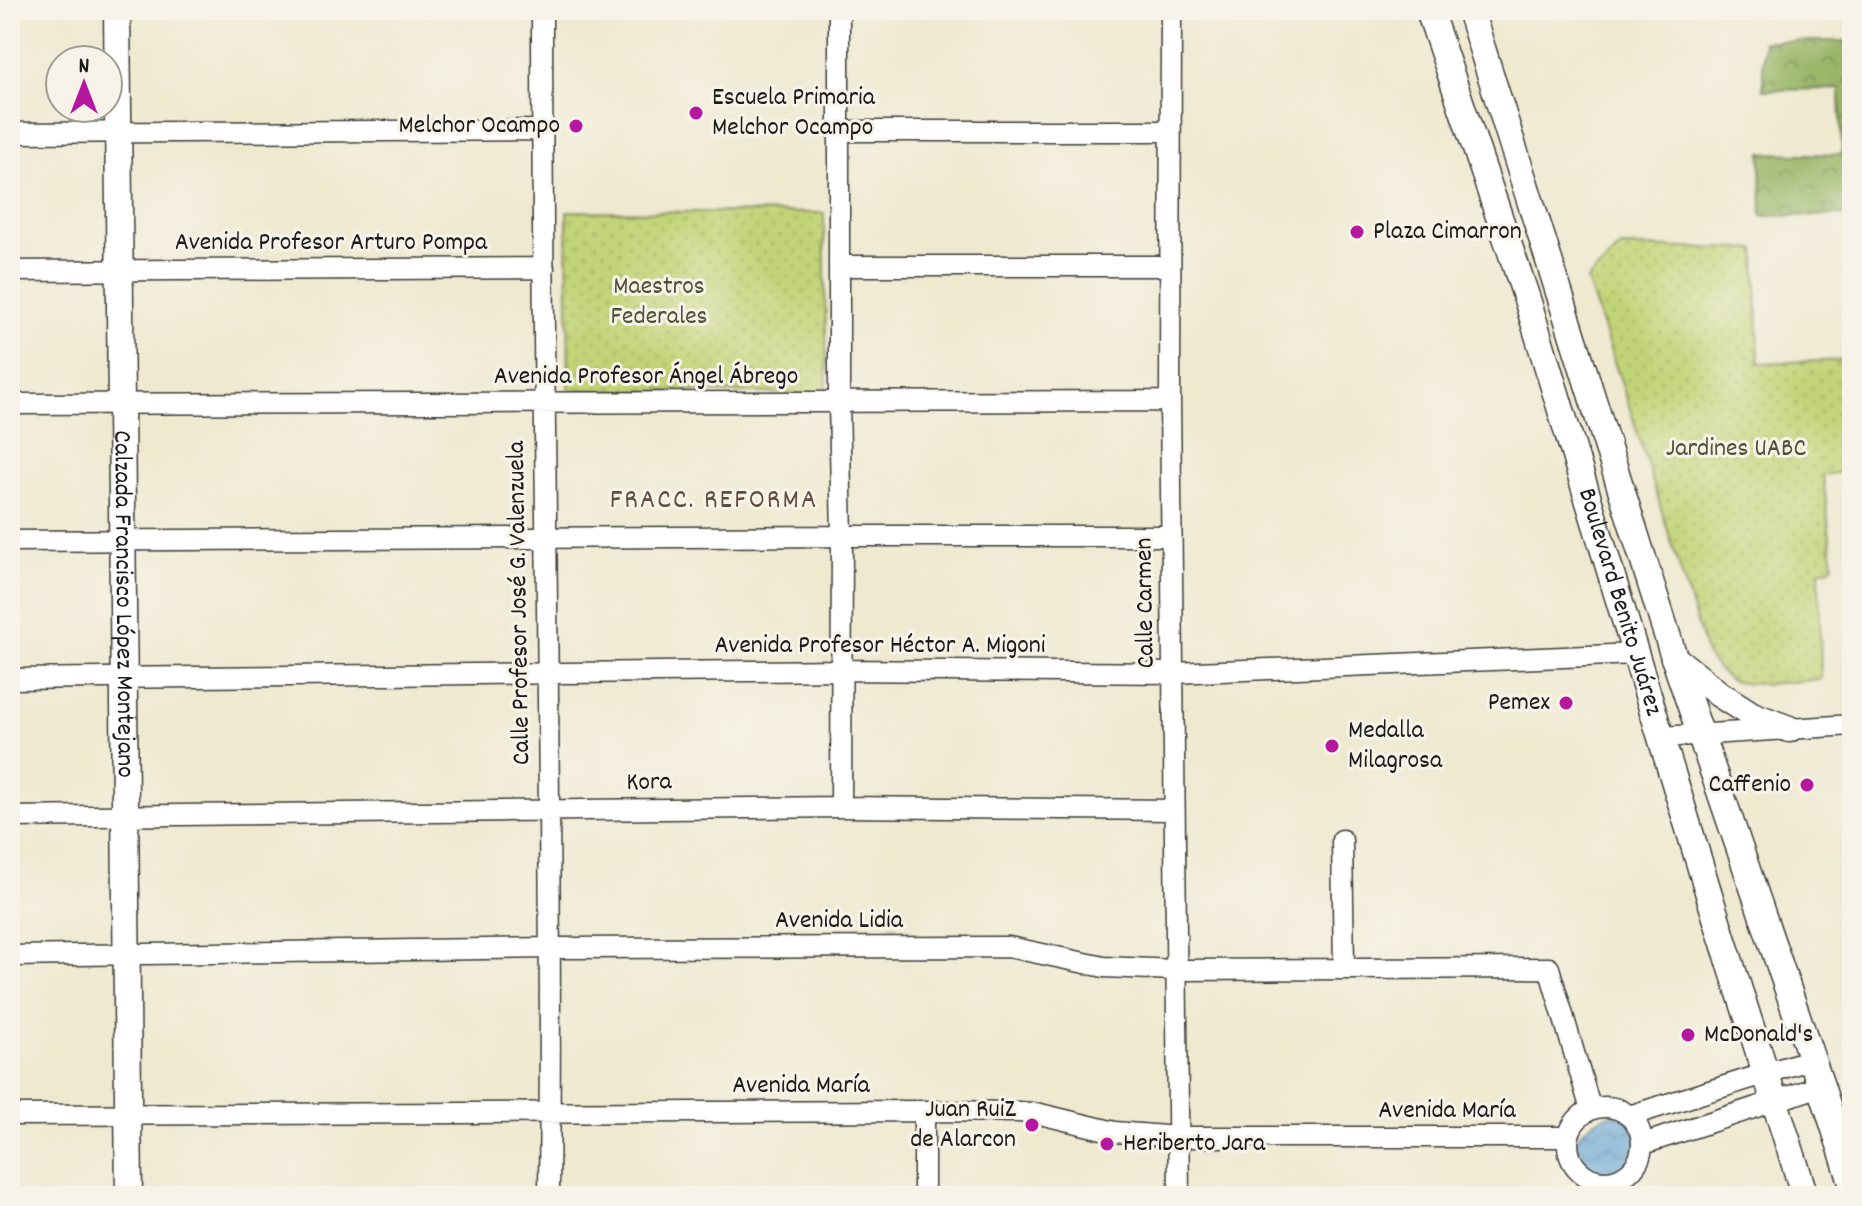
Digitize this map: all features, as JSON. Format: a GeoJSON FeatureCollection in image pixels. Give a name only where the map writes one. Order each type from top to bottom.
{"type":"FeatureCollection","features":[{"type":"Feature","properties":{"kind":"main road","name":"Calzada Francisco López Montejano"},"geometry":{"type":"LineString","coordinates":[[117,10],[129,1196]]}},
{"type":"Feature","properties":{"kind":"main road","name":"Boulevard Benito Juárez"},"geometry":{"type":"LineString","coordinates":[[1429,10],[1527,299],[1805,1196]]}},
{"type":"Feature","properties":{"kind":"main road","name":"Boulevard Benito Juárez"},"geometry":{"type":"LineString","coordinates":[[1470,10],[1674,657],[1852,1182]]}},
{"type":"Feature","properties":{"kind":"main road"},"geometry":{"type":"LineString","coordinates":[[1674,657],[1719,694],[1752,715],[1789,729]]}},
{"type":"Feature","properties":{"kind":"street","name":"Calle Profesor José G. Valenzuela"},"geometry":{"type":"LineString","coordinates":[[542,10],[551,948],[549,1196]]}},
{"type":"Feature","properties":{"kind":"street"},"geometry":{"type":"LineString","coordinates":[[839,10],[841,807]]}},
{"type":"Feature","properties":{"kind":"street","name":"Calle Carmen"},"geometry":{"type":"LineString","coordinates":[[1171,10],[1170,401],[1179,1196]]}},
{"type":"Feature","properties":{"kind":"street"},"geometry":{"type":"LineString","coordinates":[[10,133],[542,130]]}},
{"type":"Feature","properties":{"kind":"street"},"geometry":{"type":"LineString","coordinates":[[840,131],[1170,131]]}},
{"type":"Feature","properties":{"kind":"street"},"geometry":{"type":"LineString","coordinates":[[839,266],[1170,266]]}},
{"type":"Feature","properties":{"kind":"street","name":"Avenida Profesor Arturo Pompa"},"geometry":{"type":"LineString","coordinates":[[10,271],[544,268]]}},
{"type":"Feature","properties":{"kind":"street","name":"Avenida Profesor Ángel Ábrego"},"geometry":{"type":"LineString","coordinates":[[10,404],[1170,401]]}},
{"type":"Feature","properties":{"kind":"street"},"geometry":{"type":"LineString","coordinates":[[10,541],[1171,536]]}},
{"type":"Feature","properties":{"kind":"street","name":"Avenida Profesor Héctor A. Migoni"},"geometry":{"type":"LineString","coordinates":[[10,679],[842,670],[1173,673],[1636,654]]}},
{"type":"Feature","properties":{"kind":"street"},"geometry":{"type":"LineString","coordinates":[[1661,737],[1852,725]]}},
{"type":"Feature","properties":{"kind":"street","name":"Kora"},"geometry":{"type":"LineString","coordinates":[[10,817],[841,807],[1174,810]]}},
{"type":"Feature","properties":{"kind":"street"},"geometry":{"type":"LineString","coordinates":[[1342,840],[1344,968]]}},
{"type":"Feature","properties":{"kind":"street","name":"Avenida Lidia"},"geometry":{"type":"LineString","coordinates":[[10,956],[551,948],[1009,947],[1104,967],[1176,970],[1549,968],[1591,1110]]}},
{"type":"Feature","properties":{"kind":"street"},"geometry":{"type":"LineString","coordinates":[[1629,1116],[1812,1059]]}},
{"type":"Feature","properties":{"kind":"street"},"geometry":{"type":"LineString","coordinates":[[1643,1144],[1821,1086]]}},
{"type":"Feature","properties":{"kind":"street"},"geometry":{"type":"LineString","coordinates":[[1601,1107],[1621,1110],[1629,1116],[1641,1133],[1643,1144],[1634,1168],[1614,1188],[1584,1175],[1574,1165],[1568,1152],[1572,1126],[1580,1116],[1601,1107]]}},
{"type":"Feature","properties":{"kind":"street"},"geometry":{"type":"LineString","coordinates":[[924,1111],[924,1196]]}},
{"type":"Feature","properties":{"kind":"street","name":"Avenida María"},"geometry":{"type":"LineString","coordinates":[[10,1115],[924,1111],[1030,1113],[1115,1132],[1178,1137],[1568,1137]]}},
{"type":"Feature","properties":{"kind":"green space"},"geometry":{"type":"Polygon","coordinates":[[[1763,41],[1852,41],[1852,215],[1762,216],[1761,153],[1842,155],[1840,89],[1763,90],[1763,41]]]}},
{"type":"Feature","properties":{"kind":"green space","name":"Maestros Federales"},"geometry":{"type":"Polygon","coordinates":[[[567,211],[824,213],[827,394],[569,390],[567,211]]]}},
{"type":"Feature","properties":{"kind":"green space","name":"Jardines UABC"},"geometry":{"type":"Polygon","coordinates":[[[1621,247],[1756,249],[1759,363],[1852,360],[1852,471],[1823,475],[1833,565],[1819,572],[1821,679],[1765,684],[1736,682],[1724,675],[1707,656],[1587,280],[1621,247]]]}},
{"type":"Feature","properties":{"kind":"water"},"geometry":{"type":"Polygon","coordinates":[[[1612,1114],[1630,1122],[1639,1143],[1640,1155],[1624,1175],[1603,1178],[1586,1170],[1577,1143],[1586,1127],[1612,1114]]]}},
{"type":"Feature","properties":{"kind":"place","name":"Escuela Primaria Melchor Ocampo"},"geometry":{"type":"Point","coordinates":[696,113]}},
{"type":"Feature","properties":{"kind":"place","name":"Melchor Ocampo"},"geometry":{"type":"Point","coordinates":[576,126]}},
{"type":"Feature","properties":{"kind":"place","name":"Plaza Cimarron"},"geometry":{"type":"Point","coordinates":[1357,232]}},
{"type":"Feature","properties":{"kind":"place","name":"Pemex"},"geometry":{"type":"Point","coordinates":[1566,703]}},
{"type":"Feature","properties":{"kind":"place","name":"Medalla Milagrosa"},"geometry":{"type":"Point","coordinates":[1332,746]}},
{"type":"Feature","properties":{"kind":"place","name":"Caffenio"},"geometry":{"type":"Point","coordinates":[1807,785]}},
{"type":"Feature","properties":{"kind":"place","name":"McDonald's"},"geometry":{"type":"Point","coordinates":[1688,1035]}},
{"type":"Feature","properties":{"kind":"place","name":"Juan RuiZ de Alarcon"},"geometry":{"type":"Point","coordinates":[1032,1125]}},
{"type":"Feature","properties":{"kind":"place","name":"Heriberto Jara"},"geometry":{"type":"Point","coordinates":[1107,1144]}},
{"type":"Feature","properties":{"kind":"district","name":"FRACC. REFORMA"},"geometry":{"type":"Point","coordinates":[714,502]}}]}
